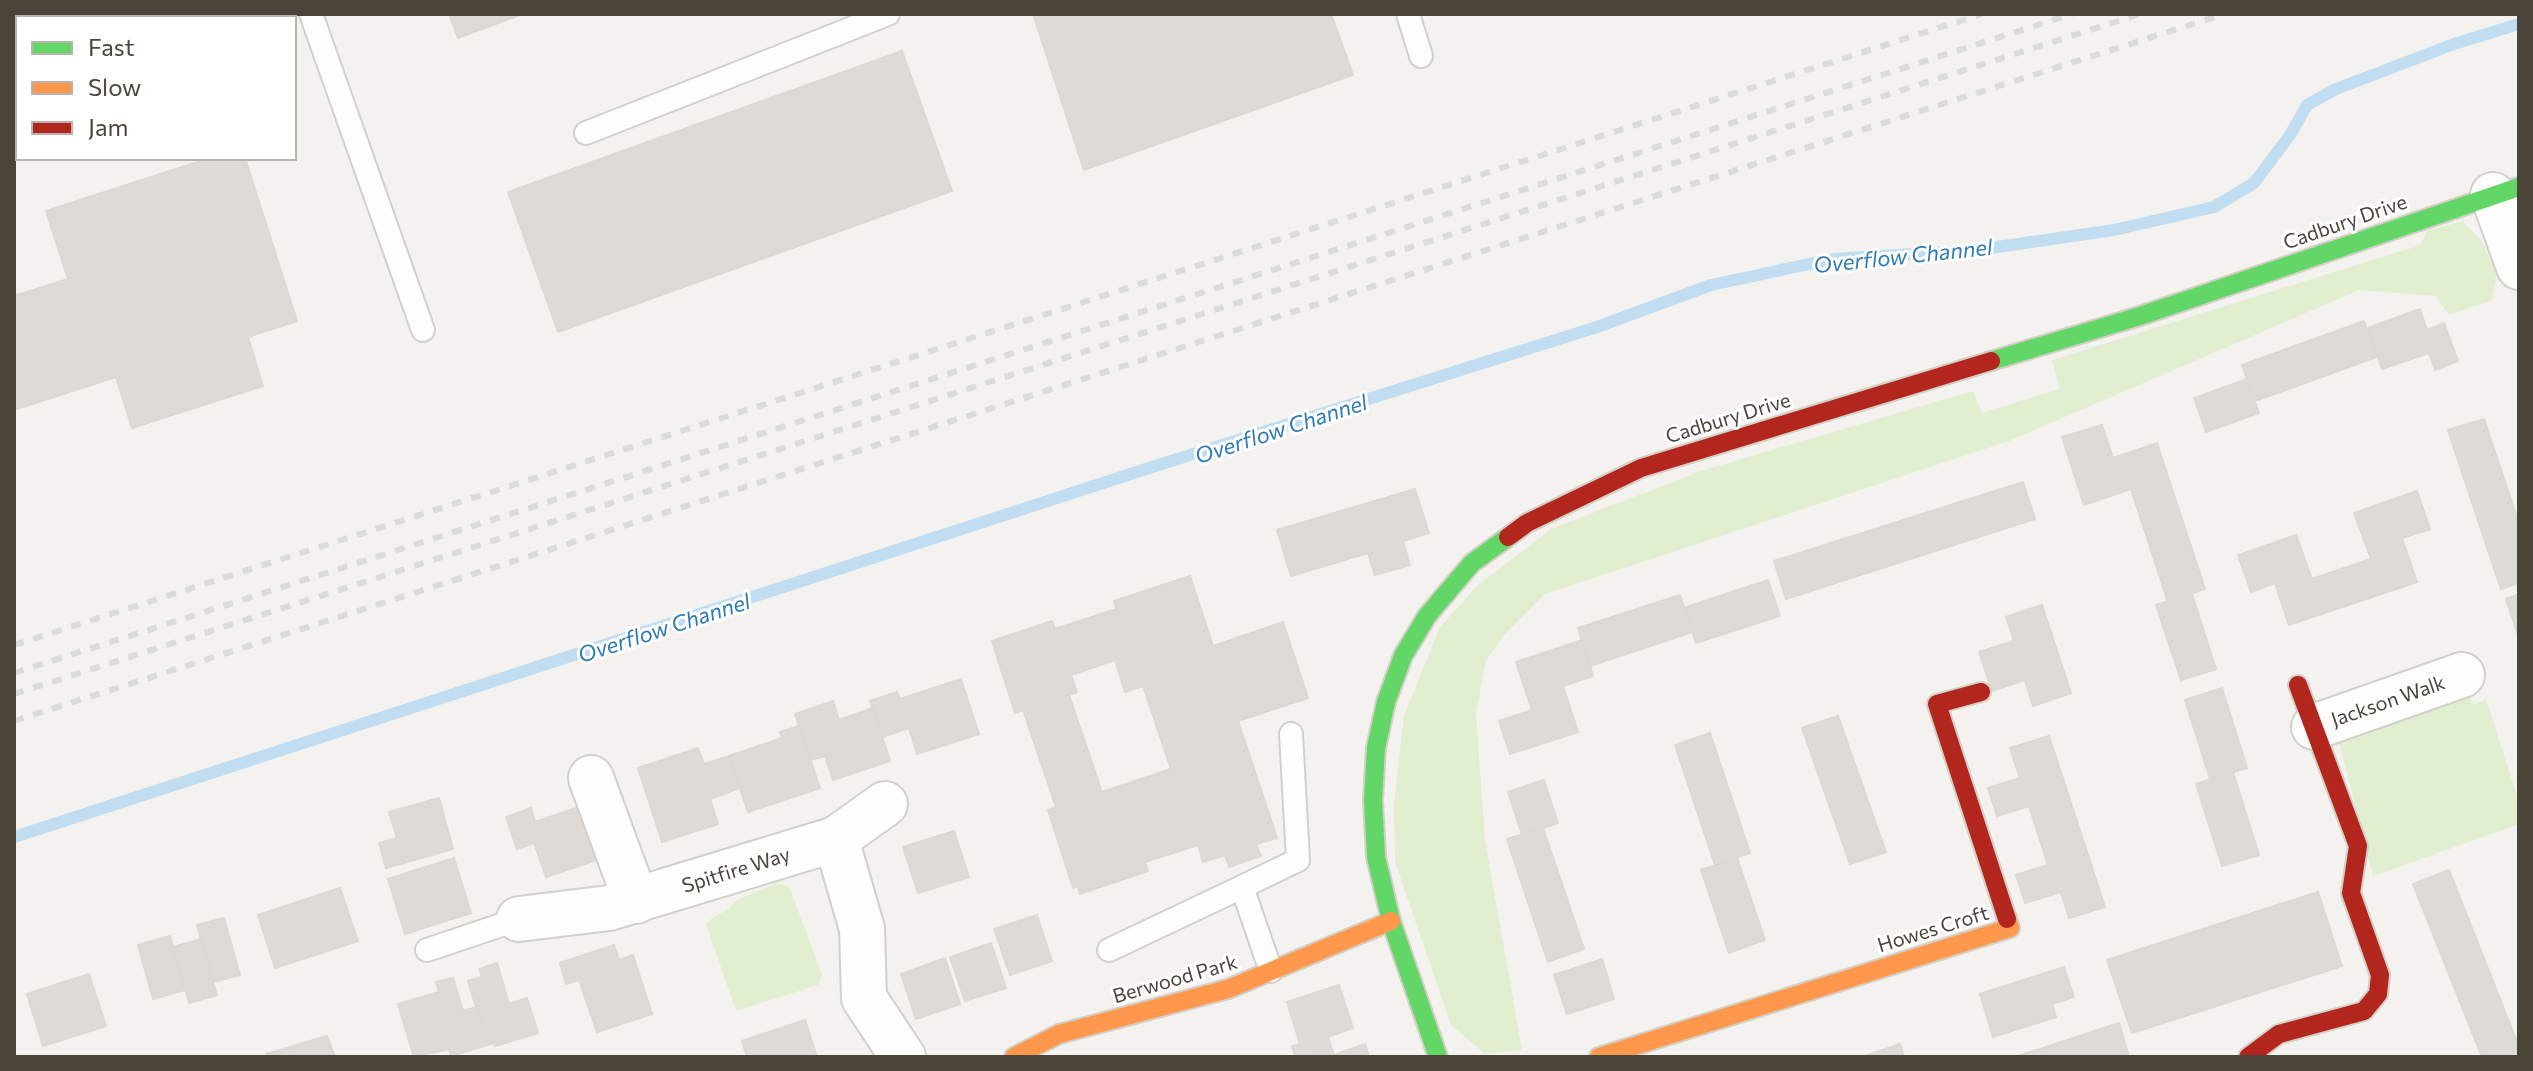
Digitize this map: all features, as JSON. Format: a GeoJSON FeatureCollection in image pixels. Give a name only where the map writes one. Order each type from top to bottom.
{"type":"FeatureCollection","features":[{"type":"Feature","properties":{"kind":"street"},"geometry":{"type":"LineString","coordinates":[[2506,191],[2519,267]]}},
{"type":"Feature","properties":{"kind":"street","name":"Cadbury Drive"},"geometry":{"type":"LineString","coordinates":[[1438,1057],[1391,921],[1376,857],[1373,800],[1376,748],[1386,702],[1403,656],[1427,616],[1472,563],[1527,523],[1641,468],[2140,316],[2506,191]]}},
{"type":"Feature","properties":{"kind":"street","name":"Jackson Walk"},"geometry":{"type":"LineString","coordinates":[[2314,727],[2462,675]]}},
{"type":"Feature","properties":{"kind":"street","name":"Jackson Walk"},"geometry":{"type":"LineString","coordinates":[[2248,1057],[2279,1034],[2364,1011],[2378,994],[2380,975],[2351,893],[2358,846],[2298,685]]}},
{"type":"Feature","properties":{"kind":"street","name":"Howes Croft"},"geometry":{"type":"LineString","coordinates":[[1599,1057],[2010,928],[1937,704],[1981,692]]}},
{"type":"Feature","properties":{"kind":"street"},"geometry":{"type":"LineString","coordinates":[[591,778],[636,901]]}},
{"type":"Feature","properties":{"kind":"street","name":"Spitfire Way"},"geometry":{"type":"LineString","coordinates":[[519,919],[609,908],[836,839],[885,804]]}},
{"type":"Feature","properties":{"kind":"street"},"geometry":{"type":"LineString","coordinates":[[836,839],[862,929],[864,998],[903,1057]]}},
{"type":"Feature","properties":{"kind":"street","name":"Berwood Park"},"geometry":{"type":"LineString","coordinates":[[1014,1057],[1059,1034],[1228,989],[1391,921]]}},
{"type":"Feature","properties":{"kind":"lane"},"geometry":{"type":"LineString","coordinates":[[311,14],[423,330]]}},
{"type":"Feature","properties":{"kind":"lane"},"geometry":{"type":"LineString","coordinates":[[586,133],[888,14]]}},
{"type":"Feature","properties":{"kind":"lane"},"geometry":{"type":"LineString","coordinates":[[1408,14],[1421,56]]}},
{"type":"Feature","properties":{"kind":"lane"},"geometry":{"type":"LineString","coordinates":[[1109,950],[1298,860],[1291,734]]}},
{"type":"Feature","properties":{"kind":"lane"},"geometry":{"type":"LineString","coordinates":[[1242,887],[1271,971]]}},
{"type":"Feature","properties":{"kind":"lane"},"geometry":{"type":"LineString","coordinates":[[427,950],[519,919]]}},
{"type":"Feature","properties":{"kind":"green space"},"geometry":{"type":"Polygon","coordinates":[[[2463,221],[2482,242],[2497,273],[2492,300],[2449,315],[2436,296],[2359,290],[2009,441],[1545,594],[1503,636],[1486,660],[1476,714],[1485,840],[1522,1050],[1485,1054],[1451,1025],[1395,862],[1394,804],[1404,716],[1440,627],[1477,586],[1551,529],[1701,471],[1973,391],[1982,413],[2060,389],[2052,360],[2421,245],[2427,231],[2463,221]]]}},
{"type":"Feature","properties":{"kind":"green space"},"geometry":{"type":"Polygon","coordinates":[[[2468,692],[2473,705],[2486,699],[2519,802],[2519,824],[2373,876],[2338,737],[2468,692]]]}},
{"type":"Feature","properties":{"kind":"green space"},"geometry":{"type":"Polygon","coordinates":[[[777,883],[788,886],[791,891],[822,975],[818,985],[736,1011],[706,924],[735,901],[777,883]]]}},
{"type":"Feature","properties":{"kind":"building"},"geometry":{"type":"Polygon","coordinates":[[[449,14],[523,14],[458,38],[449,14]]]}},
{"type":"Feature","properties":{"kind":"building"},"geometry":{"type":"Polygon","coordinates":[[[1033,14],[1331,14],[1353,75],[1084,170],[1033,14]]]}},
{"type":"Feature","properties":{"kind":"building"},"geometry":{"type":"Polygon","coordinates":[[[902,51],[952,191],[558,332],[508,192],[902,51]]]}},
{"type":"Feature","properties":{"kind":"building"},"geometry":{"type":"Polygon","coordinates":[[[204,160],[246,160],[297,321],[248,337],[263,386],[132,428],[116,377],[14,410],[14,296],[68,279],[46,211],[204,160]]]}},
{"type":"Feature","properties":{"kind":"building"},"geometry":{"type":"Polygon","coordinates":[[[2420,309],[2427,330],[2444,323],[2458,361],[2435,370],[2429,353],[2382,369],[2367,328],[2420,309]]]}},
{"type":"Feature","properties":{"kind":"building"},"geometry":{"type":"Polygon","coordinates":[[[2364,321],[2377,357],[2255,401],[2242,365],[2364,321]]]}},
{"type":"Feature","properties":{"kind":"building"},"geometry":{"type":"Polygon","coordinates":[[[2247,379],[2259,413],[2206,432],[2194,398],[2247,379]]]}},
{"type":"Feature","properties":{"kind":"building"},"geometry":{"type":"Polygon","coordinates":[[[2484,419],[2519,524],[2519,583],[2501,589],[2448,430],[2484,419]]]}},
{"type":"Feature","properties":{"kind":"building"},"geometry":{"type":"Polygon","coordinates":[[[2102,425],[2113,458],[2157,443],[2205,589],[2168,602],[2131,489],[2084,505],[2062,437],[2102,425]]]}},
{"type":"Feature","properties":{"kind":"building"},"geometry":{"type":"Polygon","coordinates":[[[2023,482],[2035,519],[1786,599],[1774,561],[2023,482]]]}},
{"type":"Feature","properties":{"kind":"building"},"geometry":{"type":"Polygon","coordinates":[[[1415,489],[1429,533],[1403,541],[1410,565],[1375,575],[1368,553],[1291,576],[1277,530],[1415,489]]]}},
{"type":"Feature","properties":{"kind":"building"},"geometry":{"type":"Polygon","coordinates":[[[2417,491],[2430,529],[2402,538],[2417,582],[2289,625],[2275,583],[2251,592],[2238,555],[2296,535],[2312,579],[2371,559],[2354,513],[2417,491]]]}},
{"type":"Feature","properties":{"kind":"building"},"geometry":{"type":"Polygon","coordinates":[[[1190,576],[1213,646],[1283,622],[1308,698],[1238,721],[1277,838],[1256,844],[1261,856],[1229,867],[1225,855],[1203,862],[1198,845],[1145,862],[1148,871],[1080,894],[1078,886],[1073,888],[1048,810],[1056,807],[1023,710],[1015,713],[992,641],[1052,621],[1055,629],[1116,609],[1114,601],[1190,576]],[[1115,660],[1071,675],[1077,692],[1069,695],[1102,792],[1171,769],[1143,686],[1125,692],[1115,660]]]}},
{"type":"Feature","properties":{"kind":"building"},"geometry":{"type":"Polygon","coordinates":[[[1768,580],[1780,616],[1696,643],[1684,608],[1768,580]]]}},
{"type":"Feature","properties":{"kind":"building"},"geometry":{"type":"Polygon","coordinates":[[[2192,594],[2216,669],[2181,680],[2156,605],[2192,594]]]}},
{"type":"Feature","properties":{"kind":"building"},"geometry":{"type":"Polygon","coordinates":[[[2519,594],[2519,638],[2506,599],[2519,594]]]}},
{"type":"Feature","properties":{"kind":"building"},"geometry":{"type":"Polygon","coordinates":[[[1680,595],[1692,632],[1590,666],[1578,628],[1680,595]]]}},
{"type":"Feature","properties":{"kind":"building"},"geometry":{"type":"Polygon","coordinates":[[[2042,605],[2071,693],[2033,706],[2025,680],[1992,691],[1979,652],[2014,641],[2006,617],[2042,605]]]}},
{"type":"Feature","properties":{"kind":"building"},"geometry":{"type":"Polygon","coordinates":[[[1582,640],[1593,676],[1563,686],[1578,732],[1510,754],[1499,721],[1532,710],[1516,662],[1582,640]]]}},
{"type":"Feature","properties":{"kind":"building"},"geometry":{"type":"Polygon","coordinates":[[[961,679],[979,734],[917,754],[909,728],[882,737],[870,701],[897,692],[900,699],[961,679]]]}},
{"type":"Feature","properties":{"kind":"building"},"geometry":{"type":"Polygon","coordinates":[[[2222,688],[2247,768],[2210,779],[2185,700],[2222,688]]]}},
{"type":"Feature","properties":{"kind":"building"},"geometry":{"type":"Polygon","coordinates":[[[833,701],[839,720],[873,708],[890,761],[833,780],[825,756],[811,760],[795,714],[833,701]]]}},
{"type":"Feature","properties":{"kind":"building"},"geometry":{"type":"Polygon","coordinates":[[[1838,716],[1886,852],[1850,864],[1802,728],[1838,716]]]}},
{"type":"Feature","properties":{"kind":"building"},"geometry":{"type":"Polygon","coordinates":[[[799,726],[820,788],[748,812],[729,756],[782,738],[780,732],[799,726]]]}},
{"type":"Feature","properties":{"kind":"building"},"geometry":{"type":"Polygon","coordinates":[[[1710,733],[1750,853],[1715,865],[1675,745],[1710,733]]]}},
{"type":"Feature","properties":{"kind":"building"},"geometry":{"type":"Polygon","coordinates":[[[2049,736],[2105,907],[2069,918],[2061,892],[2025,903],[2016,875],[2048,865],[2029,806],[1997,816],[1988,788],[2020,778],[2010,748],[2049,736]]]}},
{"type":"Feature","properties":{"kind":"building"},"geometry":{"type":"Polygon","coordinates":[[[698,748],[704,764],[729,756],[740,788],[710,799],[718,824],[662,842],[638,768],[698,748]]]}},
{"type":"Feature","properties":{"kind":"building"},"geometry":{"type":"Polygon","coordinates":[[[2233,772],[2259,855],[2222,866],[2196,784],[2233,772]]]}},
{"type":"Feature","properties":{"kind":"building"},"geometry":{"type":"Polygon","coordinates":[[[1544,780],[1558,823],[1522,835],[1508,792],[1544,780]]]}},
{"type":"Feature","properties":{"kind":"building"},"geometry":{"type":"Polygon","coordinates":[[[439,798],[453,849],[386,868],[379,843],[397,838],[389,812],[439,798]]]}},
{"type":"Feature","properties":{"kind":"building"},"geometry":{"type":"Polygon","coordinates":[[[585,805],[603,858],[546,877],[534,843],[517,849],[506,817],[531,808],[535,822],[585,805]]]}},
{"type":"Feature","properties":{"kind":"building"},"geometry":{"type":"Polygon","coordinates":[[[1543,828],[1584,949],[1548,962],[1507,839],[1543,828]]]}},
{"type":"Feature","properties":{"kind":"building"},"geometry":{"type":"Polygon","coordinates":[[[954,831],[969,877],[918,893],[903,847],[954,831]]]}},
{"type":"Feature","properties":{"kind":"building"},"geometry":{"type":"Polygon","coordinates":[[[454,858],[471,913],[405,934],[388,879],[454,858]]]}},
{"type":"Feature","properties":{"kind":"building"},"geometry":{"type":"Polygon","coordinates":[[[1737,858],[1765,940],[1729,953],[1701,870],[1737,858]]]}},
{"type":"Feature","properties":{"kind":"building"},"geometry":{"type":"Polygon","coordinates":[[[2449,870],[2519,1047],[2519,1057],[2482,1057],[2413,884],[2449,870]]]}},
{"type":"Feature","properties":{"kind":"building"},"geometry":{"type":"Polygon","coordinates":[[[340,888],[358,941],[275,968],[258,915],[340,888]]]}},
{"type":"Feature","properties":{"kind":"building"},"geometry":{"type":"Polygon","coordinates":[[[2318,892],[2342,966],[2132,1033],[2107,960],[2318,892]]]}},
{"type":"Feature","properties":{"kind":"building"},"geometry":{"type":"Polygon","coordinates":[[[1037,915],[1052,961],[1010,975],[994,929],[1037,915]]]}},
{"type":"Feature","properties":{"kind":"building"},"geometry":{"type":"Polygon","coordinates":[[[224,918],[240,975],[213,982],[197,925],[224,918]]]}},
{"type":"Feature","properties":{"kind":"building"},"geometry":{"type":"Polygon","coordinates":[[[170,936],[185,990],[153,999],[138,945],[170,936]]]}},
{"type":"Feature","properties":{"kind":"building"},"geometry":{"type":"Polygon","coordinates":[[[201,939],[217,995],[189,1003],[173,947],[201,939]]]}},
{"type":"Feature","properties":{"kind":"building"},"geometry":{"type":"Polygon","coordinates":[[[991,943],[1006,988],[965,1001],[950,957],[991,943]]]}},
{"type":"Feature","properties":{"kind":"building"},"geometry":{"type":"Polygon","coordinates":[[[614,945],[619,960],[633,955],[652,1014],[597,1032],[579,980],[566,984],[560,963],[614,945]]]}},
{"type":"Feature","properties":{"kind":"building"},"geometry":{"type":"Polygon","coordinates":[[[945,958],[960,1004],[916,1019],[901,974],[945,958]]]}},
{"type":"Feature","properties":{"kind":"building"},"geometry":{"type":"Polygon","coordinates":[[[1602,959],[1614,999],[1567,1014],[1554,975],[1602,959]]]}},
{"type":"Feature","properties":{"kind":"building"},"geometry":{"type":"Polygon","coordinates":[[[497,963],[509,1004],[527,998],[538,1033],[495,1046],[491,1034],[485,1036],[468,981],[482,977],[479,969],[497,963]]]}},
{"type":"Feature","properties":{"kind":"building"},"geometry":{"type":"Polygon","coordinates":[[[2064,967],[2074,997],[2052,1004],[2056,1017],[1993,1037],[1980,994],[2064,967]]]}},
{"type":"Feature","properties":{"kind":"building"},"geometry":{"type":"Polygon","coordinates":[[[89,974],[106,1026],[43,1046],[27,994],[89,974]]]}},
{"type":"Feature","properties":{"kind":"building"},"geometry":{"type":"Polygon","coordinates":[[[453,978],[463,1011],[477,1007],[485,1036],[491,1034],[494,1043],[451,1056],[449,1049],[414,1057],[398,1004],[439,992],[436,982],[453,978]]]}},
{"type":"Feature","properties":{"kind":"building"},"geometry":{"type":"Polygon","coordinates":[[[1339,985],[1353,1028],[1328,1037],[1334,1055],[1295,1057],[1292,1046],[1300,1044],[1287,1002],[1339,985]]]}},
{"type":"Feature","properties":{"kind":"building"},"geometry":{"type":"Polygon","coordinates":[[[805,1020],[817,1057],[747,1057],[742,1041],[805,1020]]]}},
{"type":"Feature","properties":{"kind":"building"},"geometry":{"type":"Polygon","coordinates":[[[2119,1023],[2129,1057],[2015,1057],[2119,1023]]]}},
{"type":"Feature","properties":{"kind":"building"},"geometry":{"type":"Polygon","coordinates":[[[327,1036],[335,1057],[266,1057],[266,1054],[327,1036]]]}},
{"type":"Feature","properties":{"kind":"building"},"geometry":{"type":"Polygon","coordinates":[[[1365,1044],[1369,1057],[1327,1057],[1334,1055],[1365,1044]]]}},
{"type":"Feature","properties":{"kind":"building"},"geometry":{"type":"Polygon","coordinates":[[[1900,1044],[1904,1057],[1862,1057],[1900,1044]]]}},
{"type":"Feature","properties":{"kind":"waterway","name":"Overflow Channel"},"geometry":{"type":"LineString","coordinates":[[14,837],[1149,468],[1597,327],[1711,285],[1833,259],[1977,250],[2114,230],[2214,207],[2254,183],[2290,135],[2307,105],[2336,89],[2454,44],[2519,24]]}},
{"type":"Feature","properties":{"kind":"railway"},"geometry":{"type":"LineString","coordinates":[[14,645],[1982,14]]}},
{"type":"Feature","properties":{"kind":"railway"},"geometry":{"type":"LineString","coordinates":[[14,673],[2072,14]]}},
{"type":"Feature","properties":{"kind":"railway"},"geometry":{"type":"LineString","coordinates":[[14,694],[2140,14]]}},
{"type":"Feature","properties":{"kind":"railway"},"geometry":{"type":"LineString","coordinates":[[14,721],[2224,14]]}},
{"type":"Feature","properties":{"kind":"traffic: fast"},"geometry":{"type":"LineString","coordinates":[[1991,361],[2140,316],[2519,187]]}},
{"type":"Feature","properties":{"kind":"traffic: fast"},"geometry":{"type":"LineString","coordinates":[[1438,1057],[1391,921],[1376,857],[1373,800],[1376,748],[1386,702],[1403,656],[1427,616],[1472,563],[1508,537]]}},
{"type":"Feature","properties":{"kind":"traffic: slow"},"geometry":{"type":"LineString","coordinates":[[1599,1057],[2010,928],[2007,919]]}},
{"type":"Feature","properties":{"kind":"traffic: slow"},"geometry":{"type":"LineString","coordinates":[[1014,1057],[1059,1034],[1228,989],[1391,921]]}},
{"type":"Feature","properties":{"kind":"traffic: jam"},"geometry":{"type":"LineString","coordinates":[[1508,537],[1527,523],[1641,468],[1991,361]]}},
{"type":"Feature","properties":{"kind":"traffic: jam"},"geometry":{"type":"LineString","coordinates":[[2248,1057],[2279,1034],[2364,1011],[2378,994],[2380,975],[2351,893],[2358,846],[2298,685]]}},
{"type":"Feature","properties":{"kind":"traffic: jam"},"geometry":{"type":"LineString","coordinates":[[1981,692],[1937,704],[2007,919]]}}]}
